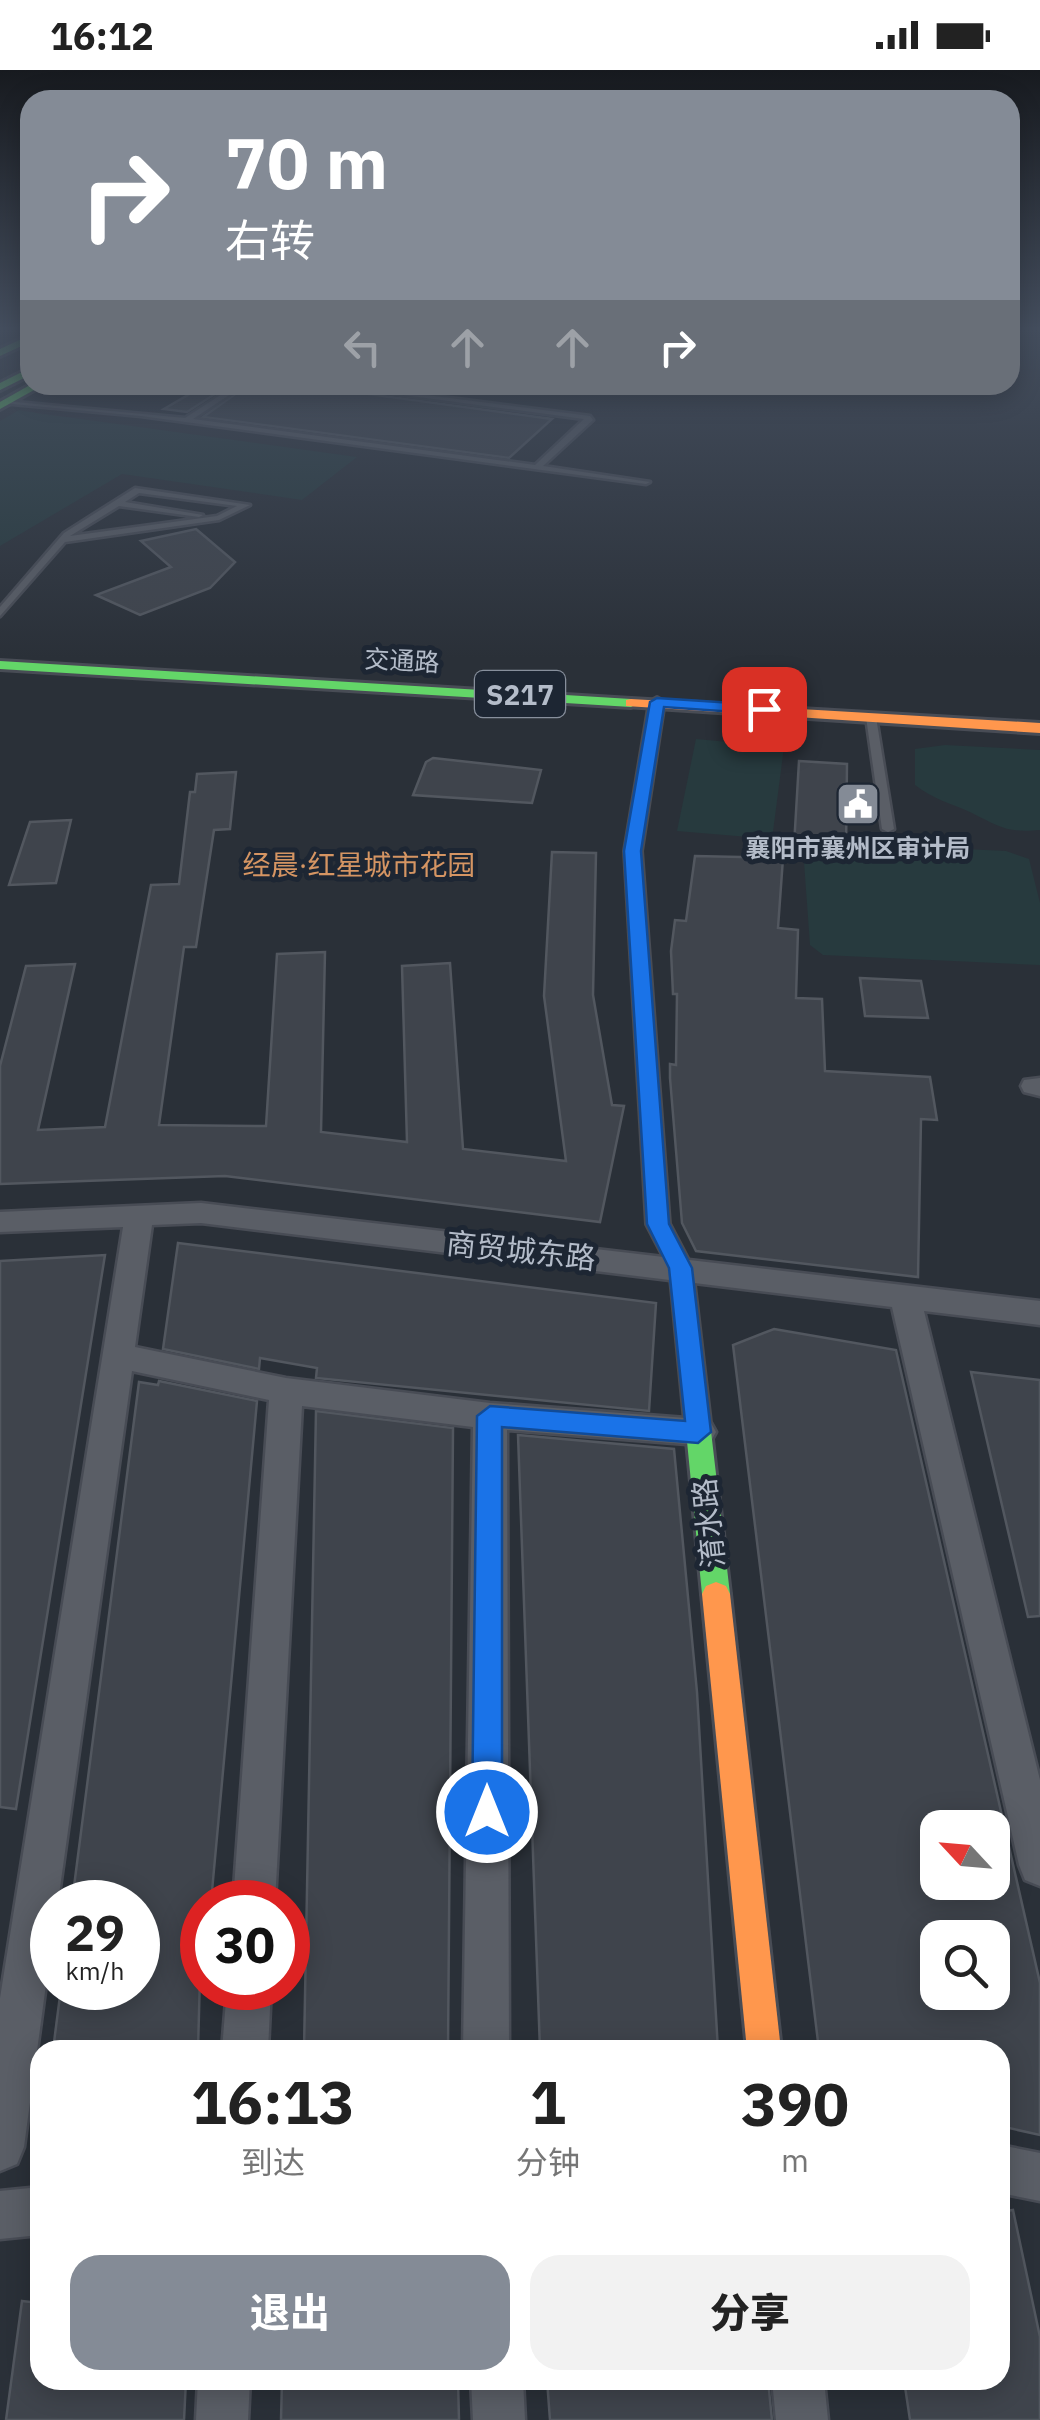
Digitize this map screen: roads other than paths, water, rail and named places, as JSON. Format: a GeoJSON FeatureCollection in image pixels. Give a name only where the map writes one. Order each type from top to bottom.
{"type":"FeatureCollection","features":[{"type":"Feature","properties":{"kind":"main road","name":"交通路"},"geometry":{"type":"LineString","coordinates":[[0,647],[1040,709]]}},
{"type":"Feature","properties":{"kind":"main road","name":"交通路"},"geometry":{"type":"LineString","coordinates":[[0,665],[1040,728]]}},
{"type":"Feature","properties":{"kind":"main road","name":"淯水路"},"geometry":{"type":"LineString","coordinates":[[657,702],[632,851],[658,1224],[681,1268],[763,2040]]}},
{"type":"Feature","properties":{"kind":"street","name":"商贸城东路"},"geometry":{"type":"LineString","coordinates":[[0,1222],[201,1214],[1040,1313]]}},
{"type":"Feature","properties":{"kind":"street"},"geometry":{"type":"LineString","coordinates":[[0,2147],[139,1216]]}},
{"type":"Feature","properties":{"kind":"street"},"geometry":{"type":"LineString","coordinates":[[904,1296],[1040,1866]]}},
{"type":"Feature","properties":{"kind":"street"},"geometry":{"type":"LineString","coordinates":[[118,1356],[286,1390],[490,1416],[698,1432]]}},
{"type":"Feature","properties":{"kind":"street"},"geometry":{"type":"LineString","coordinates":[[255,1880],[286,1390]]}},
{"type":"Feature","properties":{"kind":"street"},"geometry":{"type":"LineString","coordinates":[[486,2040],[490,1416]]}},
{"type":"Feature","properties":{"kind":"street"},"geometry":{"type":"LineString","coordinates":[[246,2040],[248,2010]]}},
{"type":"Feature","properties":{"kind":"street"},"geometry":{"type":"LineString","coordinates":[[1010,2171],[1040,2177]]}},
{"type":"Feature","properties":{"kind":"street"},"geometry":{"type":"LineString","coordinates":[[0,2215],[30,2212]]}},
{"type":"Feature","properties":{"kind":"street"},"geometry":{"type":"LineString","coordinates":[[222,2420],[224,2390]]}},
{"type":"Feature","properties":{"kind":"street"},"geometry":{"type":"LineString","coordinates":[[498,2390],[499,2420]]}},
{"type":"Feature","properties":{"kind":"street"},"geometry":{"type":"LineString","coordinates":[[799,2390],[802,2420]]}},
{"type":"Feature","properties":{"kind":"lane"},"geometry":{"type":"LineString","coordinates":[[318,438],[646,482]]}},
{"type":"Feature","properties":{"kind":"lane"},"geometry":{"type":"LineString","coordinates":[[537,467],[569,438]]}},
{"type":"Feature","properties":{"kind":"lane"},"geometry":{"type":"LineString","coordinates":[[0,613],[63,540],[138,490],[246,505],[219,518],[63,540]]}},
{"type":"Feature","properties":{"kind":"lane"},"geometry":{"type":"LineString","coordinates":[[118,503],[219,518]]}},
{"type":"Feature","properties":{"kind":"lane"},"geometry":{"type":"LineString","coordinates":[[871,716],[888,829]]}},
{"type":"Feature","properties":{"kind":"place","name":"襄阳市襄州区审计局"},"geometry":{"type":"Point","coordinates":[858,804]}},
{"type":"Feature","properties":{"kind":"district","name":"经晨·红星城市花园"},"geometry":{"type":"Point","coordinates":[359,864]}}]}
